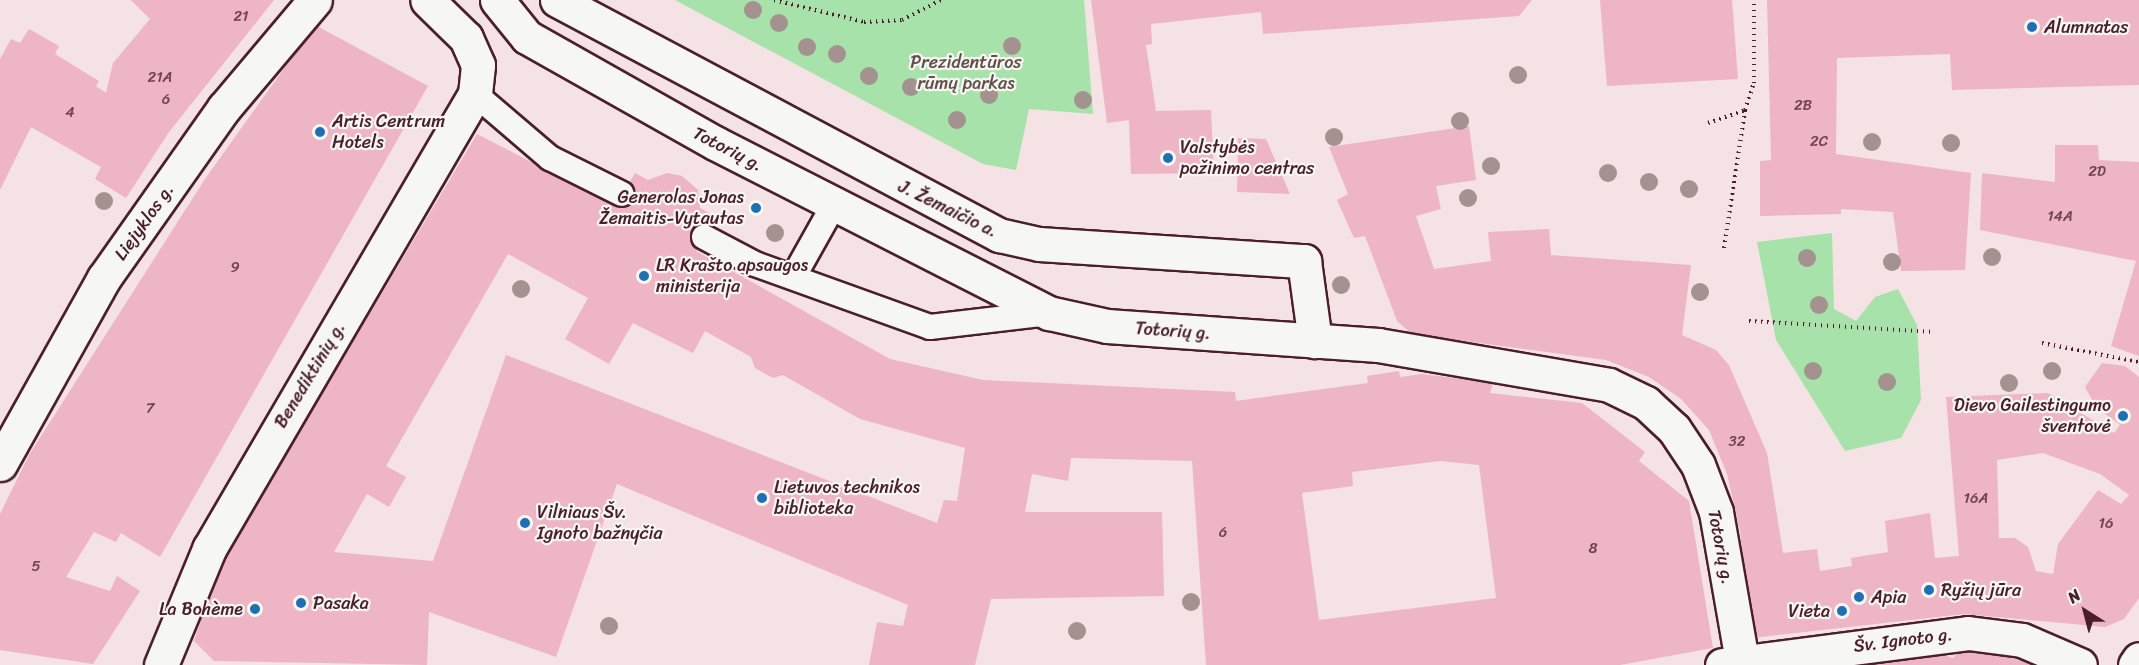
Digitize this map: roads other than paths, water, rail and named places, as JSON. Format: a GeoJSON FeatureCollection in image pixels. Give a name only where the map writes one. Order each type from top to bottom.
{"type":"FeatureCollection","features":[{"type":"Feature","properties":{"kind":"street","name":"Liejyklos g."},"geometry":{"type":"LineString","coordinates":[[0,464],[104,278],[224,108],[315,0]]}},
{"type":"Feature","properties":{"kind":"street"},"geometry":{"type":"LineString","coordinates":[[427,0],[466,38],[478,65],[475,94]]}},
{"type":"Feature","properties":{"kind":"street","name":"Totorių g."},"geometry":{"type":"LineString","coordinates":[[497,0],[527,37],[715,143],[1049,314],[1107,326],[1378,345],[1609,385],[1646,403],[1674,429],[1698,465],[1716,512],[1732,663]]}},
{"type":"Feature","properties":{"kind":"street","name":"J. Žemaičio a."},"geometry":{"type":"LineString","coordinates":[[556,0],[860,164],[999,236],[1039,244],[1304,261],[1315,341]]}},
{"type":"Feature","properties":{"kind":"street","name":"Benediktinių g."},"geometry":{"type":"LineString","coordinates":[[161,665],[209,549],[475,94]]}},
{"type":"Feature","properties":{"kind":"street"},"geometry":{"type":"LineString","coordinates":[[835,203],[860,164]]}},
{"type":"Feature","properties":{"kind":"street"},"geometry":{"type":"LineString","coordinates":[[984,281],[999,236]]}},
{"type":"Feature","properties":{"kind":"street","name":"Šv. Ignoto g."},"geometry":{"type":"LineString","coordinates":[[1732,663],[1968,633],[2022,640],[2080,665]]}},
{"type":"Feature","properties":{"kind":"street"},"geometry":{"type":"LineString","coordinates":[[2136,665],[2139,659]]}},
{"type":"Feature","properties":{"kind":"lane"},"geometry":{"type":"LineString","coordinates":[[475,94],[550,159],[622,194]]}},
{"type":"Feature","properties":{"kind":"lane"},"geometry":{"type":"LineString","coordinates":[[794,276],[835,203]]}},
{"type":"Feature","properties":{"kind":"lane"},"geometry":{"type":"LineString","coordinates":[[704,237],[755,264],[794,276],[930,327],[1049,314]]}},
{"type":"Feature","properties":{"kind":"place","name":"Alumnatas"},"geometry":{"type":"Point","coordinates":[2032,27]}},
{"type":"Feature","properties":{"kind":"place","name":"Artis Centrum Hotels"},"geometry":{"type":"Point","coordinates":[320,132]}},
{"type":"Feature","properties":{"kind":"place","name":"Valstybės pažinimo centras"},"geometry":{"type":"Point","coordinates":[1168,158]}},
{"type":"Feature","properties":{"kind":"place","name":"Generolas Jonas Žemaitis-Vytautas"},"geometry":{"type":"Point","coordinates":[756,208]}},
{"type":"Feature","properties":{"kind":"place","name":"LR Krašto apsaugos ministerija"},"geometry":{"type":"Point","coordinates":[644,276]}},
{"type":"Feature","properties":{"kind":"place","name":"Dievo Gailestingumo šventovė"},"geometry":{"type":"Point","coordinates":[2123,416]}},
{"type":"Feature","properties":{"kind":"place","name":"Lietuvos technikos biblioteka"},"geometry":{"type":"Point","coordinates":[762,498]}},
{"type":"Feature","properties":{"kind":"place","name":"Vilniaus Šv. Ignoto bažnyčia"},"geometry":{"type":"Point","coordinates":[525,523]}},
{"type":"Feature","properties":{"kind":"place","name":"Ryžių jūra"},"geometry":{"type":"Point","coordinates":[1929,590]}},
{"type":"Feature","properties":{"kind":"place","name":"Apia"},"geometry":{"type":"Point","coordinates":[1859,597]}},
{"type":"Feature","properties":{"kind":"place","name":"Pasaka"},"geometry":{"type":"Point","coordinates":[301,603]}},
{"type":"Feature","properties":{"kind":"place","name":"La Bohème"},"geometry":{"type":"Point","coordinates":[255,609]}},
{"type":"Feature","properties":{"kind":"place","name":"Vieta"},"geometry":{"type":"Point","coordinates":[1842,611]}},
{"type":"Feature","properties":{"kind":"park label","name":"Prezidentūros rūmų parkas"},"geometry":{"type":"Point","coordinates":[966,73]}}]}
